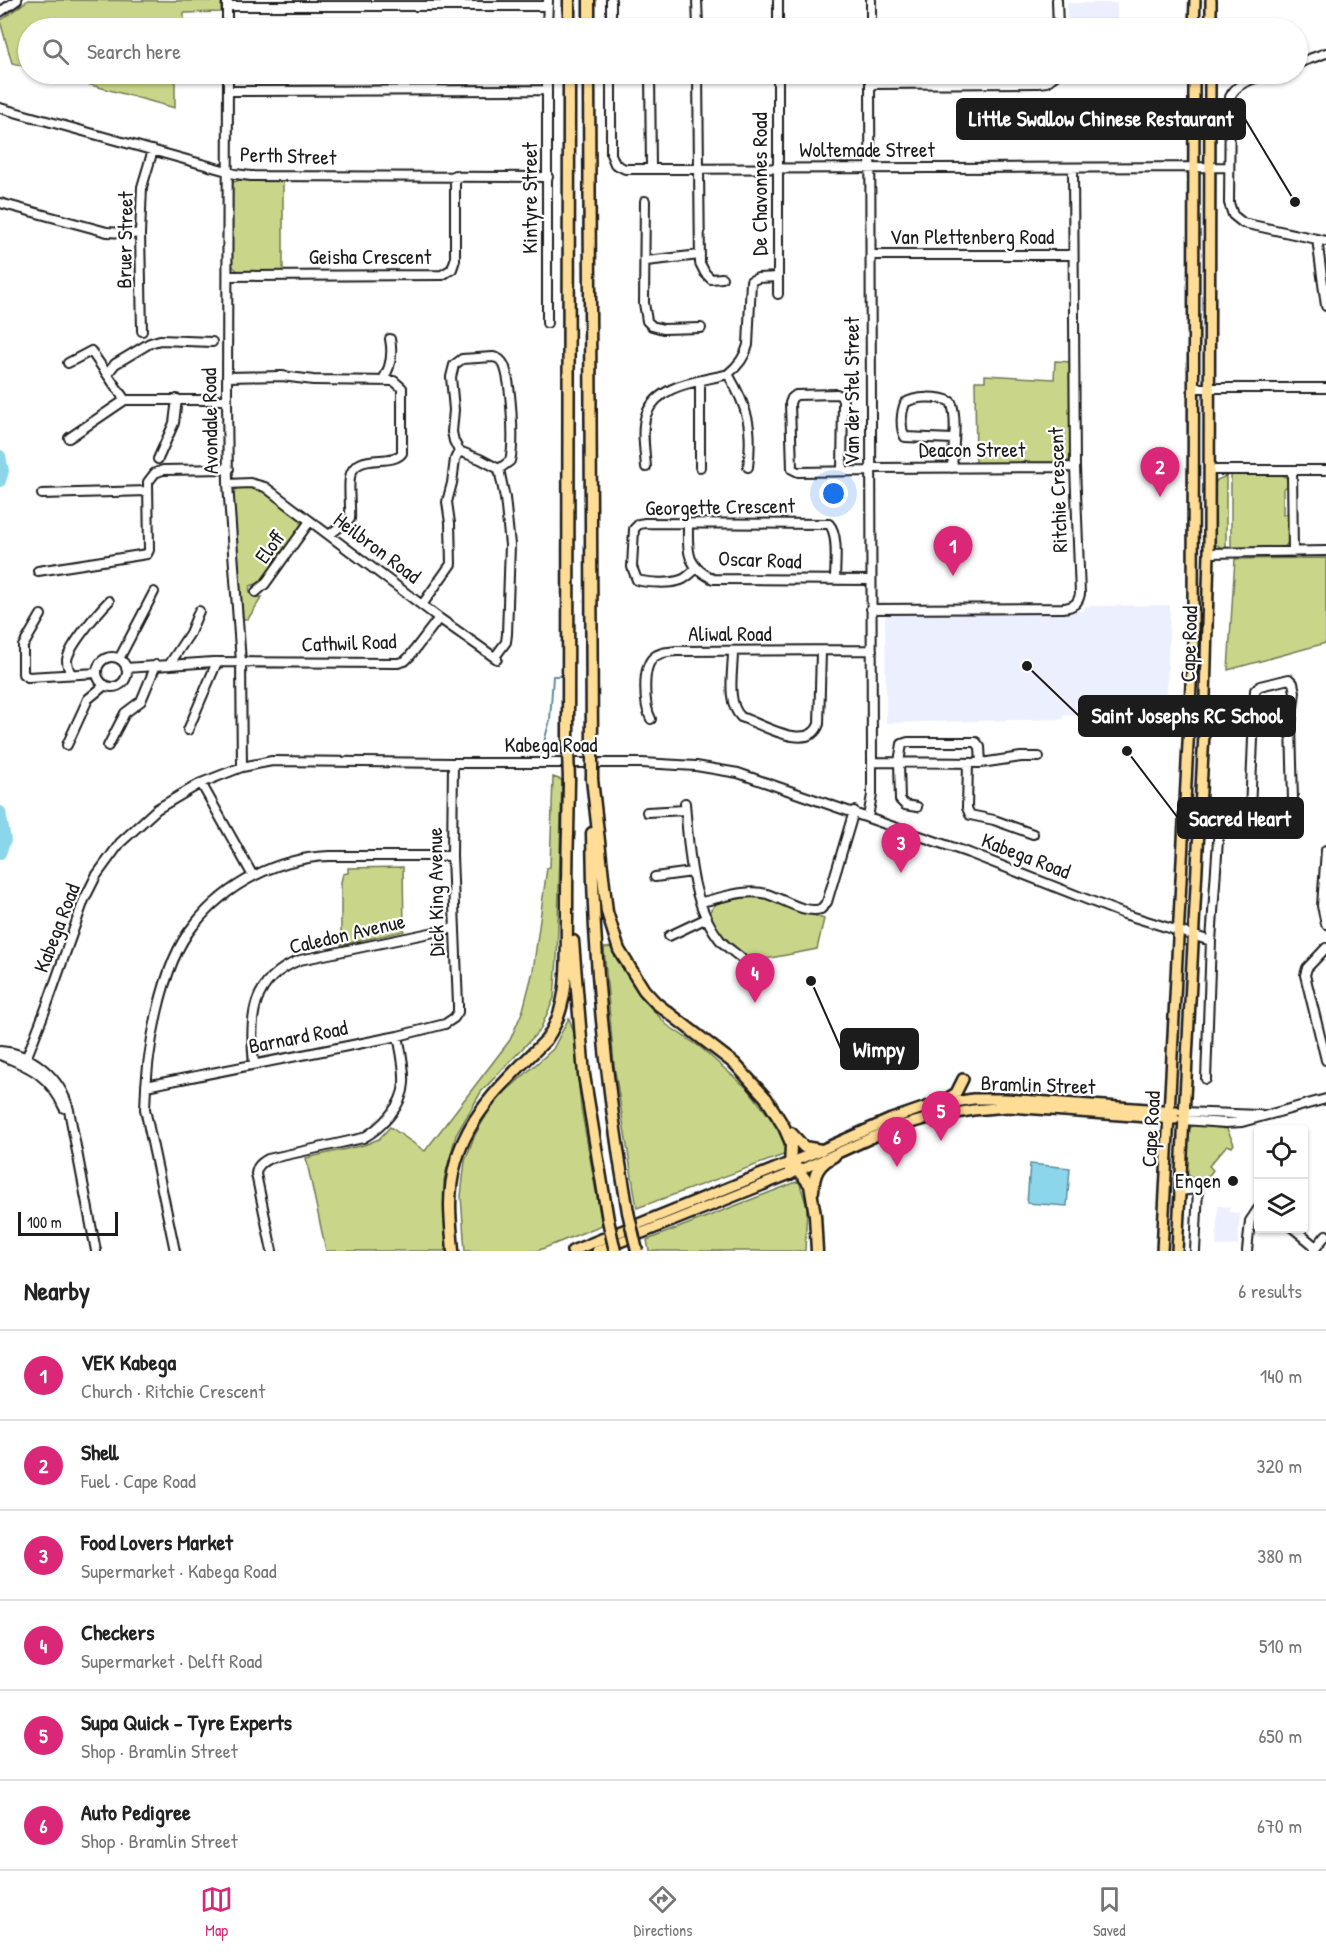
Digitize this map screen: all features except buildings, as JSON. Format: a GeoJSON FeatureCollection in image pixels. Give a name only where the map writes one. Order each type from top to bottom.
{"type":"FeatureCollection","features":[{"type":"Feature","properties":{"kind":"highway"},"geometry":{"type":"LineString","coordinates":[[569,0],[569,18]]}},
{"type":"Feature","properties":{"kind":"highway"},"geometry":{"type":"LineString","coordinates":[[589,0],[589,18]]}},
{"type":"Feature","properties":{"kind":"highway"},"geometry":{"type":"LineString","coordinates":[[453,1251],[451,1187],[456,1162],[466,1133],[476,1115],[489,1099],[552,1032],[562,1007],[566,972],[569,781],[569,84]]}},
{"type":"Feature","properties":{"kind":"highway"},"geometry":{"type":"LineString","coordinates":[[589,84],[594,933],[599,1009],[616,1145],[637,1251]]}},
{"type":"Feature","properties":{"kind":"highway"},"geometry":{"type":"LineString","coordinates":[[592,779],[607,912],[619,950],[644,990],[656,1003],[735,1064],[751,1080],[784,1126],[801,1145],[821,1150]]}},
{"type":"Feature","properties":{"kind":"highway"},"geometry":{"type":"LineString","coordinates":[[568,831],[572,933],[584,1075],[615,1251]]}},
{"type":"Feature","properties":{"kind":"highway"},"geometry":{"type":"LineString","coordinates":[[784,1126],[791,1143],[793,1167],[810,1185],[817,1251]]}},
{"type":"Feature","properties":{"kind":"highway"},"geometry":{"type":"LineString","coordinates":[[812,1196],[814,1173],[823,1162],[834,1156]]}},
{"type":"Feature","properties":{"kind":"main road"},"geometry":{"type":"LineString","coordinates":[[1211,0],[1211,18]]}},
{"type":"Feature","properties":{"kind":"main road"},"geometry":{"type":"LineString","coordinates":[[1193,2],[1194,18]]}},
{"type":"Feature","properties":{"kind":"main road","name":"Cape Road"},"geometry":{"type":"LineString","coordinates":[[1162,1251],[1193,646],[1194,84]]}},
{"type":"Feature","properties":{"kind":"main road","name":"Cape Road"},"geometry":{"type":"LineString","coordinates":[[1177,1251],[1204,733],[1209,553],[1210,84]]}},
{"type":"Feature","properties":{"kind":"main road"},"geometry":{"type":"LineString","coordinates":[[936,1105],[956,1093],[963,1080]]}},
{"type":"Feature","properties":{"kind":"main road","name":"Bramlin Street"},"geometry":{"type":"LineString","coordinates":[[793,1167],[821,1150],[891,1119],[936,1105],[973,1099],[1006,1099],[1184,1116]]}},
{"type":"Feature","properties":{"kind":"main road","name":"Bramlin Street"},"geometry":{"type":"LineString","coordinates":[[622,1236],[793,1167],[834,1156],[893,1128],[929,1118],[982,1109],[1034,1108],[1170,1114]]}},
{"type":"Feature","properties":{"kind":"main road"},"geometry":{"type":"LineString","coordinates":[[572,1251],[622,1236]]}},
{"type":"Feature","properties":{"kind":"main road"},"geometry":{"type":"LineString","coordinates":[[597,1251],[622,1236]]}},
{"type":"Feature","properties":{"kind":"street"},"geometry":{"type":"LineString","coordinates":[[0,12],[17,0]]}},
{"type":"Feature","properties":{"kind":"street"},"geometry":{"type":"LineString","coordinates":[[611,0],[611,18]]}},
{"type":"Feature","properties":{"kind":"street"},"geometry":{"type":"LineString","coordinates":[[697,0],[698,18]]}},
{"type":"Feature","properties":{"kind":"street"},"geometry":{"type":"LineString","coordinates":[[778,0],[778,18]]}},
{"type":"Feature","properties":{"kind":"street"},"geometry":{"type":"LineString","coordinates":[[871,0],[871,18]]}},
{"type":"Feature","properties":{"kind":"street"},"geometry":{"type":"LineString","coordinates":[[1057,0],[1058,18]]}},
{"type":"Feature","properties":{"kind":"street"},"geometry":{"type":"LineString","coordinates":[[227,3],[548,3],[547,18]]}},
{"type":"Feature","properties":{"kind":"street"},"geometry":{"type":"LineString","coordinates":[[1308,59],[1326,53]]}},
{"type":"Feature","properties":{"kind":"street","name":"Avondale Road"},"geometry":{"type":"LineString","coordinates":[[228,84],[228,483],[241,662],[242,767]]}},
{"type":"Feature","properties":{"kind":"street","name":"Kintyre Street"},"geometry":{"type":"LineString","coordinates":[[546,84],[547,323]]}},
{"type":"Feature","properties":{"kind":"street","name":"Woltemade Street"},"geometry":{"type":"LineString","coordinates":[[611,84],[611,154],[615,164],[625,169],[1229,168]]}},
{"type":"Feature","properties":{"kind":"street"},"geometry":{"type":"LineString","coordinates":[[650,84],[651,168]]}},
{"type":"Feature","properties":{"kind":"street"},"geometry":{"type":"LineString","coordinates":[[698,84],[700,255],[702,268],[708,276],[715,279],[722,278]]}},
{"type":"Feature","properties":{"kind":"street","name":"De Chavonnes Road"},"geometry":{"type":"LineString","coordinates":[[778,84],[778,294]]}},
{"type":"Feature","properties":{"kind":"street","name":"Van der Stel Street"},"geometry":{"type":"LineString","coordinates":[[868,816],[872,795],[870,84]]}},
{"type":"Feature","properties":{"kind":"street"},"geometry":{"type":"LineString","coordinates":[[1240,84],[1231,94],[1229,103],[1229,203],[1231,211],[1237,220],[1250,225],[1326,241]]}},
{"type":"Feature","properties":{"kind":"street"},"geometry":{"type":"LineString","coordinates":[[228,91],[546,90]]}},
{"type":"Feature","properties":{"kind":"street","name":"Perth Street"},"geometry":{"type":"LineString","coordinates":[[0,108],[235,174],[251,176],[548,177]]}},
{"type":"Feature","properties":{"kind":"street","name":"Bruer Street"},"geometry":{"type":"LineString","coordinates":[[142,332],[140,234],[142,187],[153,150]]}},
{"type":"Feature","properties":{"kind":"street","name":"Ritchie Crescent"},"geometry":{"type":"LineString","coordinates":[[871,609],[1063,608],[1075,604],[1080,594],[1075,467],[1073,168]]}},
{"type":"Feature","properties":{"kind":"street","name":"Geisha Crescent"},"geometry":{"type":"LineString","coordinates":[[228,276],[442,274],[452,269],[455,260],[455,175]]}},
{"type":"Feature","properties":{"kind":"street"},"geometry":{"type":"LineString","coordinates":[[645,201],[644,303],[647,321],[652,326],[663,329],[701,328]]}},
{"type":"Feature","properties":{"kind":"street"},"geometry":{"type":"LineString","coordinates":[[0,203],[107,232],[140,234]]}},
{"type":"Feature","properties":{"kind":"street"},"geometry":{"type":"LineString","coordinates":[[1317,239],[1326,306]]}},
{"type":"Feature","properties":{"kind":"street"},"geometry":{"type":"LineString","coordinates":[[646,261],[700,255]]}},
{"type":"Feature","properties":{"kind":"street","name":"Van Plettenberg Road"},"geometry":{"type":"LineString","coordinates":[[871,255],[1072,255]]}},
{"type":"Feature","properties":{"kind":"street"},"geometry":{"type":"LineString","coordinates":[[646,467],[645,425],[646,416],[652,405],[672,389],[728,374],[742,360],[748,345],[752,281],[758,278],[778,277]]}},
{"type":"Feature","properties":{"kind":"street"},"geometry":{"type":"LineString","coordinates":[[382,381],[388,372],[391,360],[390,339]]}},
{"type":"Feature","properties":{"kind":"street"},"geometry":{"type":"LineString","coordinates":[[108,374],[115,364],[160,340],[212,342]]}},
{"type":"Feature","properties":{"kind":"street"},"geometry":{"type":"LineString","coordinates":[[68,363],[91,351],[125,400]]}},
{"type":"Feature","properties":{"kind":"street"},"geometry":{"type":"LineString","coordinates":[[498,358],[503,364],[510,394],[512,451],[510,461],[499,469],[459,451],[452,432],[454,410],[451,376],[454,365],[462,359],[498,358]]}},
{"type":"Feature","properties":{"kind":"street"},"geometry":{"type":"LineString","coordinates":[[728,374],[748,414],[750,436],[748,467]]}},
{"type":"Feature","properties":{"kind":"street"},"geometry":{"type":"LineString","coordinates":[[227,377],[290,376],[313,380],[393,381],[402,388],[402,453],[396,459],[369,461],[355,468],[350,478],[350,519],[348,523],[328,535]]}},
{"type":"Feature","properties":{"kind":"street"},"geometry":{"type":"LineString","coordinates":[[700,381],[700,467]]}},
{"type":"Feature","properties":{"kind":"street"},"geometry":{"type":"LineString","coordinates":[[1193,388],[1326,388]]}},
{"type":"Feature","properties":{"kind":"street","name":"Deacon Street"},"geometry":{"type":"LineString","coordinates":[[842,471],[843,401],[841,396],[837,394],[796,395],[790,403],[792,469],[798,472],[1075,467]]}},
{"type":"Feature","properties":{"kind":"street"},"geometry":{"type":"LineString","coordinates":[[158,459],[174,423],[177,399]]}},
{"type":"Feature","properties":{"kind":"street"},"geometry":{"type":"LineString","coordinates":[[952,468],[953,439],[953,412],[951,402],[942,399],[913,399],[904,403],[902,431],[905,437],[953,439]]}},
{"type":"Feature","properties":{"kind":"street"},"geometry":{"type":"LineString","coordinates":[[69,438],[125,400],[227,400]]}},
{"type":"Feature","properties":{"kind":"street"},"geometry":{"type":"LineString","coordinates":[[422,605],[452,564],[447,502],[455,459],[459,451]]}},
{"type":"Feature","properties":{"kind":"street"},"geometry":{"type":"LineString","coordinates":[[38,571],[147,554],[149,550],[148,482],[155,473],[163,470],[229,469]]}},
{"type":"Feature","properties":{"kind":"street","name":"Heilbron Road"},"geometry":{"type":"LineString","coordinates":[[228,483],[250,483],[266,488],[496,658],[506,642],[510,552],[505,498],[499,469]]}},
{"type":"Feature","properties":{"kind":"street"},"geometry":{"type":"LineString","coordinates":[[1209,470],[1326,470]]}},
{"type":"Feature","properties":{"kind":"street"},"geometry":{"type":"LineString","coordinates":[[1292,471],[1293,552]]}},
{"type":"Feature","properties":{"kind":"street"},"geometry":{"type":"LineString","coordinates":[[42,494],[148,491]]}},
{"type":"Feature","properties":{"kind":"street","name":"Eloff"},"geometry":{"type":"LineString","coordinates":[[256,591],[265,584],[310,521]]}},
{"type":"Feature","properties":{"kind":"street","name":"Georgette Crescent"},"geometry":{"type":"LineString","coordinates":[[697,568],[678,581],[641,581],[634,576],[633,571],[633,534],[636,526],[645,523],[829,524],[835,536],[835,580]]}},
{"type":"Feature","properties":{"kind":"street","name":"Oscar Road"},"geometry":{"type":"LineString","coordinates":[[688,524],[689,559],[705,576],[719,580],[871,580]]}},
{"type":"Feature","properties":{"kind":"street"},"geometry":{"type":"LineString","coordinates":[[1209,553],[1326,551]]}},
{"type":"Feature","properties":{"kind":"street"},"geometry":{"type":"LineString","coordinates":[[119,659],[154,592]]}},
{"type":"Feature","properties":{"kind":"street"},"geometry":{"type":"LineString","coordinates":[[71,674],[67,662],[69,656],[89,624],[109,601]]}},
{"type":"Feature","properties":{"kind":"street"},"geometry":{"type":"LineString","coordinates":[[169,664],[180,651],[200,611]]}},
{"type":"Feature","properties":{"kind":"street"},"geometry":{"type":"LineString","coordinates":[[40,615],[23,646],[23,674],[28,677],[97,672]]}},
{"type":"Feature","properties":{"kind":"street","name":"Cathwil Road"},"geometry":{"type":"LineString","coordinates":[[126,668],[218,662],[399,663],[410,656],[439,618]]}},
{"type":"Feature","properties":{"kind":"street","name":"Aliwal Road"},"geometry":{"type":"LineString","coordinates":[[651,719],[646,701],[647,666],[659,653],[872,650]]}},
{"type":"Feature","properties":{"kind":"street"},"geometry":{"type":"LineString","coordinates":[[180,651],[182,664]]}},
{"type":"Feature","properties":{"kind":"street"},"geometry":{"type":"LineString","coordinates":[[733,652],[732,704],[737,713],[741,717],[794,737],[804,738],[813,734],[819,724],[821,652]]}},
{"type":"Feature","properties":{"kind":"street"},"geometry":{"type":"LineString","coordinates":[[111,657],[119,659],[126,668],[123,682],[116,686],[105,685],[99,680],[97,672],[99,665],[104,659],[111,657]]}},
{"type":"Feature","properties":{"kind":"street"},"geometry":{"type":"LineString","coordinates":[[188,730],[218,662]]}},
{"type":"Feature","properties":{"kind":"street"},"geometry":{"type":"LineString","coordinates":[[108,746],[125,712],[141,701],[156,665]]}},
{"type":"Feature","properties":{"kind":"street"},"geometry":{"type":"LineString","coordinates":[[1206,1079],[1211,941],[1219,826],[1223,820],[1250,812],[1287,806],[1293,800],[1291,732],[1294,692],[1293,683],[1289,679],[1260,686],[1255,690],[1250,812]]}},
{"type":"Feature","properties":{"kind":"street"},"geometry":{"type":"LineString","coordinates":[[67,746],[88,699],[105,685]]}},
{"type":"Feature","properties":{"kind":"street"},"geometry":{"type":"LineString","coordinates":[[917,807],[905,805],[900,800],[899,762],[900,748],[904,743],[973,742],[981,747],[981,763]]}},
{"type":"Feature","properties":{"kind":"street"},"geometry":{"type":"LineString","coordinates":[[872,762],[981,763],[1021,757],[1039,757]]}},
{"type":"Feature","properties":{"kind":"street","name":"Kabega Road"},"geometry":{"type":"LineString","coordinates":[[25,1060],[50,998],[84,900],[96,876],[120,843],[157,809],[201,783],[242,767],[272,761],[453,764],[609,763],[696,766],[738,772],[969,853],[1124,914],[1211,941]]}},
{"type":"Feature","properties":{"kind":"street"},"geometry":{"type":"LineString","coordinates":[[968,763],[967,808],[970,815],[994,819],[1033,834]]}},
{"type":"Feature","properties":{"kind":"street","name":"Dick King Avenue"},"geometry":{"type":"LineString","coordinates":[[453,764],[452,856],[458,1005],[458,1012],[454,1018]]}},
{"type":"Feature","properties":{"kind":"street"},"geometry":{"type":"LineString","coordinates":[[201,783],[253,876]]}},
{"type":"Feature","properties":{"kind":"street"},"geometry":{"type":"LineString","coordinates":[[647,812],[685,806],[692,872],[701,902],[707,918],[722,942],[741,958]]}},
{"type":"Feature","properties":{"kind":"street"},"geometry":{"type":"LineString","coordinates":[[701,902],[755,893],[769,895],[808,909],[818,910],[825,906],[854,812]]}},
{"type":"Feature","properties":{"kind":"street"},"geometry":{"type":"LineString","coordinates":[[1326,850],[1322,906],[1326,924]]}},
{"type":"Feature","properties":{"kind":"street"},"geometry":{"type":"LineString","coordinates":[[175,1251],[145,1109],[146,1086],[165,981],[193,925],[222,897],[253,876],[286,862],[314,856],[452,856]]}},
{"type":"Feature","properties":{"kind":"street"},"geometry":{"type":"LineString","coordinates":[[655,877],[692,872]]}},
{"type":"Feature","properties":{"kind":"street"},"geometry":{"type":"LineString","coordinates":[[669,936],[707,918]]}},
{"type":"Feature","properties":{"kind":"street","name":"Caledon Avenue"},"geometry":{"type":"LineString","coordinates":[[254,1064],[251,1039],[255,1007],[265,986],[279,969],[300,960],[454,928]]}},
{"type":"Feature","properties":{"kind":"street"},"geometry":{"type":"LineString","coordinates":[[1326,948],[1307,968],[1305,975],[1326,1060]]}},
{"type":"Feature","properties":{"kind":"street","name":"Barnard Road"},"geometry":{"type":"LineString","coordinates":[[146,1086],[398,1036],[446,1024],[454,1018]]}},
{"type":"Feature","properties":{"kind":"street"},"geometry":{"type":"LineString","coordinates":[[272,1251],[256,1174],[257,1168],[268,1159],[363,1138],[376,1130],[392,1112],[404,1087],[398,1036]]}},
{"type":"Feature","properties":{"kind":"street"},"geometry":{"type":"LineString","coordinates":[[0,1053],[41,1067],[54,1081],[67,1102],[96,1251]]}},
{"type":"Feature","properties":{"kind":"street","name":"Bramlin Street"},"geometry":{"type":"LineString","coordinates":[[1184,1116],[1226,1123],[1242,1122],[1326,1099]]}},
{"type":"Feature","properties":{"kind":"street"},"geometry":{"type":"LineString","coordinates":[[1180,1173],[1194,1188],[1198,1188],[1194,1251]]}},
{"type":"Feature","properties":{"kind":"street"},"geometry":{"type":"LineString","coordinates":[[1179,1191],[1194,1188]]}},
{"type":"Feature","properties":{"kind":"street"},"geometry":{"type":"LineString","coordinates":[[1247,1251],[1250,1221],[1254,1215]]}},
{"type":"Feature","properties":{"kind":"street"},"geometry":{"type":"LineString","coordinates":[[1298,1233],[1315,1249],[1326,1235]]}},
{"type":"Feature","properties":{"kind":"shaded area"},"geometry":{"type":"Polygon","coordinates":[[[1067,3],[1117,3],[1117,18],[1067,18],[1067,3]]]}},
{"type":"Feature","properties":{"kind":"shaded area"},"geometry":{"type":"Polygon","coordinates":[[[1170,605],[1166,719],[1064,715],[1063,719],[886,723],[885,617],[891,611],[1083,611],[1086,606],[1170,605]]]}},
{"type":"Feature","properties":{"kind":"shaded area"},"geometry":{"type":"Polygon","coordinates":[[[1218,1206],[1230,1207],[1229,1212],[1240,1213],[1238,1245],[1216,1246],[1218,1206]]]}},
{"type":"Feature","properties":{"kind":"green space"},"geometry":{"type":"Polygon","coordinates":[[[28,0],[221,1],[221,12],[184,13],[184,18],[18,18],[18,64],[12,63],[0,21],[28,0]]]}},
{"type":"Feature","properties":{"kind":"green space"},"geometry":{"type":"Polygon","coordinates":[[[87,84],[175,84],[175,108],[87,84]]]}},
{"type":"Feature","properties":{"kind":"green space"},"geometry":{"type":"Polygon","coordinates":[[[240,180],[283,180],[283,272],[239,272],[232,266],[231,185],[240,180]]]}},
{"type":"Feature","properties":{"kind":"green space"},"geometry":{"type":"Polygon","coordinates":[[[1055,361],[1071,362],[1071,459],[1063,464],[976,465],[975,381],[985,381],[985,375],[1054,379],[1055,361]]]}},
{"type":"Feature","properties":{"kind":"green space"},"geometry":{"type":"Polygon","coordinates":[[[1231,475],[1282,475],[1288,479],[1289,485],[1283,489],[1283,515],[1289,513],[1289,538],[1288,543],[1281,549],[1231,549],[1231,475]]]}},
{"type":"Feature","properties":{"kind":"green space"},"geometry":{"type":"Polygon","coordinates":[[[1226,476],[1226,549],[1216,545],[1213,538],[1214,486],[1217,480],[1226,476]]]}},
{"type":"Feature","properties":{"kind":"green space"},"geometry":{"type":"Polygon","coordinates":[[[246,485],[261,491],[288,508],[300,521],[302,527],[264,581],[250,586],[252,596],[262,597],[248,619],[243,619],[233,496],[236,489],[246,485]]]}},
{"type":"Feature","properties":{"kind":"green space"},"geometry":{"type":"Polygon","coordinates":[[[1326,558],[1326,643],[1228,670],[1235,559],[1326,558]]]}},
{"type":"Feature","properties":{"kind":"green space"},"geometry":{"type":"Polygon","coordinates":[[[553,777],[562,780],[554,998],[540,1030],[481,1092],[456,1135],[444,1180],[446,1251],[326,1251],[306,1158],[364,1145],[379,1139],[390,1127],[425,1151],[510,1040],[523,1010],[533,971],[547,868],[550,867],[553,777]]]}},
{"type":"Feature","properties":{"kind":"green space"},"geometry":{"type":"Polygon","coordinates":[[[403,867],[404,931],[341,945],[343,874],[348,873],[348,868],[403,867]]]}},
{"type":"Feature","properties":{"kind":"green space"},"geometry":{"type":"Polygon","coordinates":[[[754,896],[768,898],[824,919],[817,949],[740,964],[737,962],[744,959],[713,926],[709,912],[717,903],[754,896]]]}},
{"type":"Feature","properties":{"kind":"green space"},"geometry":{"type":"Polygon","coordinates":[[[614,947],[625,972],[640,996],[667,1025],[700,1047],[749,1090],[778,1128],[789,1153],[637,1208],[614,1065],[604,948],[614,947]]]}},
{"type":"Feature","properties":{"kind":"green space"},"geometry":{"type":"Polygon","coordinates":[[[569,1018],[574,1033],[581,1108],[602,1225],[537,1251],[465,1251],[461,1196],[465,1161],[475,1135],[494,1102],[553,1049],[569,1018]]]}},
{"type":"Feature","properties":{"kind":"green space"},"geometry":{"type":"Polygon","coordinates":[[[1192,1126],[1227,1129],[1234,1144],[1232,1147],[1227,1145],[1209,1166],[1213,1170],[1207,1177],[1194,1182],[1186,1171],[1188,1131],[1192,1126]]]}},
{"type":"Feature","properties":{"kind":"green space"},"geometry":{"type":"Polygon","coordinates":[[[799,1181],[807,1207],[805,1251],[649,1251],[647,1240],[799,1181]]]}},
{"type":"Feature","properties":{"kind":"water"},"geometry":{"type":"Polygon","coordinates":[[[1030,1164],[1070,1168],[1067,1206],[1027,1203],[1030,1164]]]}},
{"type":"Feature","properties":{"kind":"waterway"},"geometry":{"type":"LineString","coordinates":[[0,456],[3,471],[0,481]]}},
{"type":"Feature","properties":{"kind":"waterway"},"geometry":{"type":"LineString","coordinates":[[541,753],[550,720],[553,676],[560,676]]}},
{"type":"Feature","properties":{"kind":"waterway"},"geometry":{"type":"LineString","coordinates":[[0,812],[5,840],[0,853]]}},
{"type":"Feature","properties":{"kind":"place","name":"Little Swallow Chinese Restaurant"},"geometry":{"type":"Point","coordinates":[1295,202]}},
{"type":"Feature","properties":{"kind":"place","name":"Shell"},"geometry":{"type":"Point","coordinates":[1160,497]}},
{"type":"Feature","properties":{"kind":"place","name":"VEK Kabega"},"geometry":{"type":"Point","coordinates":[953,576]}},
{"type":"Feature","properties":{"kind":"place","name":"Saint Josephs RC School"},"geometry":{"type":"Point","coordinates":[1027,666]}},
{"type":"Feature","properties":{"kind":"place","name":"Sacred Heart"},"geometry":{"type":"Point","coordinates":[1127,751]}},
{"type":"Feature","properties":{"kind":"place","name":"Food Lovers Market"},"geometry":{"type":"Point","coordinates":[901,873]}},
{"type":"Feature","properties":{"kind":"place","name":"Wimpy"},"geometry":{"type":"Point","coordinates":[811,981]}},
{"type":"Feature","properties":{"kind":"place","name":"Checkers"},"geometry":{"type":"Point","coordinates":[755,1003]}},
{"type":"Feature","properties":{"kind":"place","name":"Supa Quick - Tyre Experts"},"geometry":{"type":"Point","coordinates":[941,1141]}},
{"type":"Feature","properties":{"kind":"place","name":"Auto Pedigree"},"geometry":{"type":"Point","coordinates":[897,1167]}},
{"type":"Feature","properties":{"kind":"place","name":"Engen"},"geometry":{"type":"Point","coordinates":[1233,1181]}}]}
